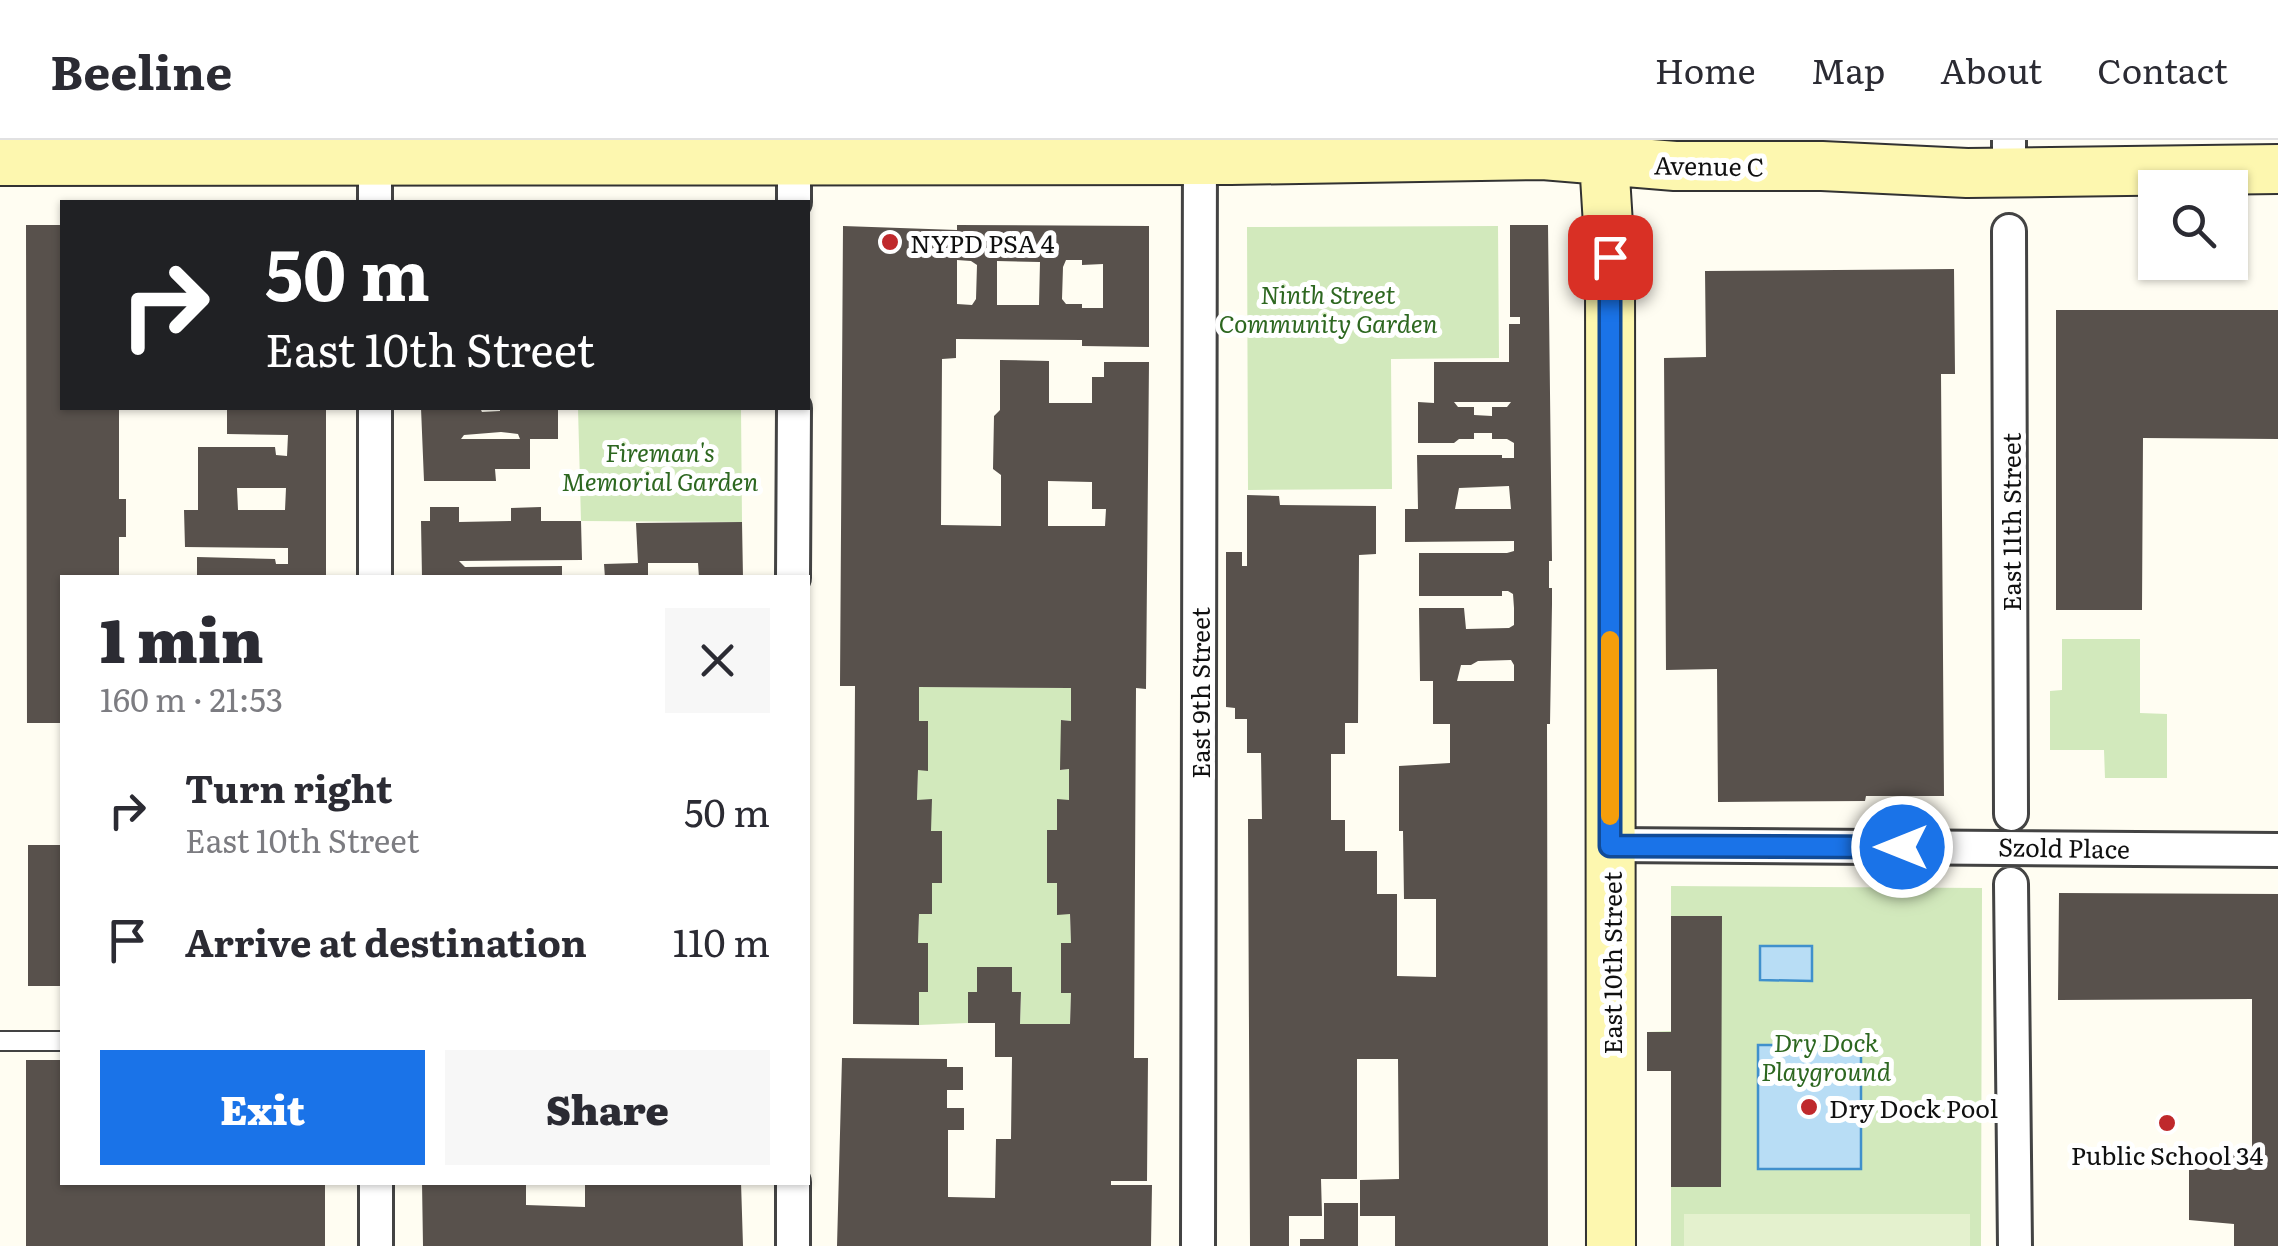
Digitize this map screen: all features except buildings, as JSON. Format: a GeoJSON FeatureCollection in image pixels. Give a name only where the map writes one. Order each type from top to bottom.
{"type":"FeatureCollection","features":[{"type":"Feature","properties":{"kind":"main road","name":"Avenue C"},"geometry":{"type":"LineString","coordinates":[[0,161],[375,168],[794,168],[1200,150],[1533,155],[1603,150],[1674,166],[1822,166],[2009,156],[2278,169]]}},
{"type":"Feature","properties":{"kind":"main road","name":"East 10th Street"},"geometry":{"type":"LineString","coordinates":[[1603,150],[1610,257],[1610,1246]]}},
{"type":"Feature","properties":{"kind":"street","name":"East 9th Street"},"geometry":{"type":"LineString","coordinates":[[1198,1246],[1200,150]]}},
{"type":"Feature","properties":{"kind":"street","name":"East 11th Street"},"geometry":{"type":"LineString","coordinates":[[2009,231],[2010,814]]}},
{"type":"Feature","properties":{"kind":"street"},"geometry":{"type":"LineString","coordinates":[[375,410],[375,575]]}},
{"type":"Feature","properties":{"kind":"street"},"geometry":{"type":"LineString","coordinates":[[793,575],[794,410]]}},
{"type":"Feature","properties":{"kind":"street","name":"Szold Place"},"geometry":{"type":"LineString","coordinates":[[1610,846],[2278,850]]}},
{"type":"Feature","properties":{"kind":"street"},"geometry":{"type":"LineString","coordinates":[[2011,884],[2015,1246]]}},
{"type":"Feature","properties":{"kind":"street"},"geometry":{"type":"LineString","coordinates":[[376,1185],[376,1246]]}},
{"type":"Feature","properties":{"kind":"street"},"geometry":{"type":"LineString","coordinates":[[793,1185],[793,1246]]}},
{"type":"Feature","properties":{"kind":"lane"},"geometry":{"type":"LineString","coordinates":[[0,1041],[60,1041]]}},
{"type":"Feature","properties":{"kind":"green space","name":"Ninth Street Community Garden"},"geometry":{"type":"Polygon","coordinates":[[[1498,226],[1499,358],[1391,359],[1392,489],[1248,490],[1247,227],[1498,226]]]}},
{"type":"Feature","properties":{"kind":"green space","name":"Fireman's Memorial Garden"},"geometry":{"type":"Polygon","coordinates":[[[578,410],[741,410],[742,522],[581,521],[578,410]]]}},
{"type":"Feature","properties":{"kind":"green space"},"geometry":{"type":"Polygon","coordinates":[[[2062,639],[2140,639],[2140,713],[2167,714],[2167,778],[2105,778],[2104,750],[2050,750],[2050,691],[2062,690],[2062,639]]]}},
{"type":"Feature","properties":{"kind":"green space"},"geometry":{"type":"Polygon","coordinates":[[[919,687],[1071,688],[1071,721],[1062,720],[1061,770],[1069,769],[1069,800],[1057,800],[1057,830],[1047,831],[1047,882],[1057,883],[1057,914],[1070,914],[1071,943],[1061,944],[1061,992],[1071,993],[1070,1024],[1020,1024],[1021,993],[1012,992],[1012,967],[978,967],[977,992],[968,993],[968,1023],[919,1025],[919,992],[928,991],[928,944],[918,943],[919,914],[932,883],[942,883],[942,832],[931,831],[931,800],[917,800],[918,770],[928,770],[928,722],[919,721],[919,687]]]}},
{"type":"Feature","properties":{"kind":"green space","name":"Dry Dock Playground"},"geometry":{"type":"Polygon","coordinates":[[[1671,886],[1982,888],[1981,1246],[1671,1246],[1671,1071],[1647,1071],[1647,1032],[1671,1031],[1671,886]]]}},
{"type":"Feature","properties":{"kind":"green space"},"geometry":{"type":"Polygon","coordinates":[[[1684,1214],[1970,1214],[1970,1246],[1684,1246],[1684,1214]]]}},
{"type":"Feature","properties":{"kind":"water"},"geometry":{"type":"Polygon","coordinates":[[[1760,946],[1812,946],[1812,981],[1760,980],[1760,946]]]}},
{"type":"Feature","properties":{"kind":"water","name":"Dry Dock Pool"},"geometry":{"type":"Polygon","coordinates":[[[1758,1045],[1861,1045],[1861,1169],[1758,1169],[1758,1045]]]}},
{"type":"Feature","properties":{"kind":"slow traffic"},"geometry":{"type":"LineString","coordinates":[[1610,640],[1610,816]]}},
{"type":"Feature","properties":{"kind":"place","name":"NYPD PSA 4"},"geometry":{"type":"Point","coordinates":[890,242]}},
{"type":"Feature","properties":{"kind":"place","name":"Dry Dock Pool"},"geometry":{"type":"Point","coordinates":[1809,1107]}},
{"type":"Feature","properties":{"kind":"place","name":"Public School 34"},"geometry":{"type":"Point","coordinates":[2167,1123]}},
{"type":"Feature","properties":{"kind":"route"},"geometry":{"type":"LineString","coordinates":[[1610,257],[1610,846],[1902,847]]}}]}
